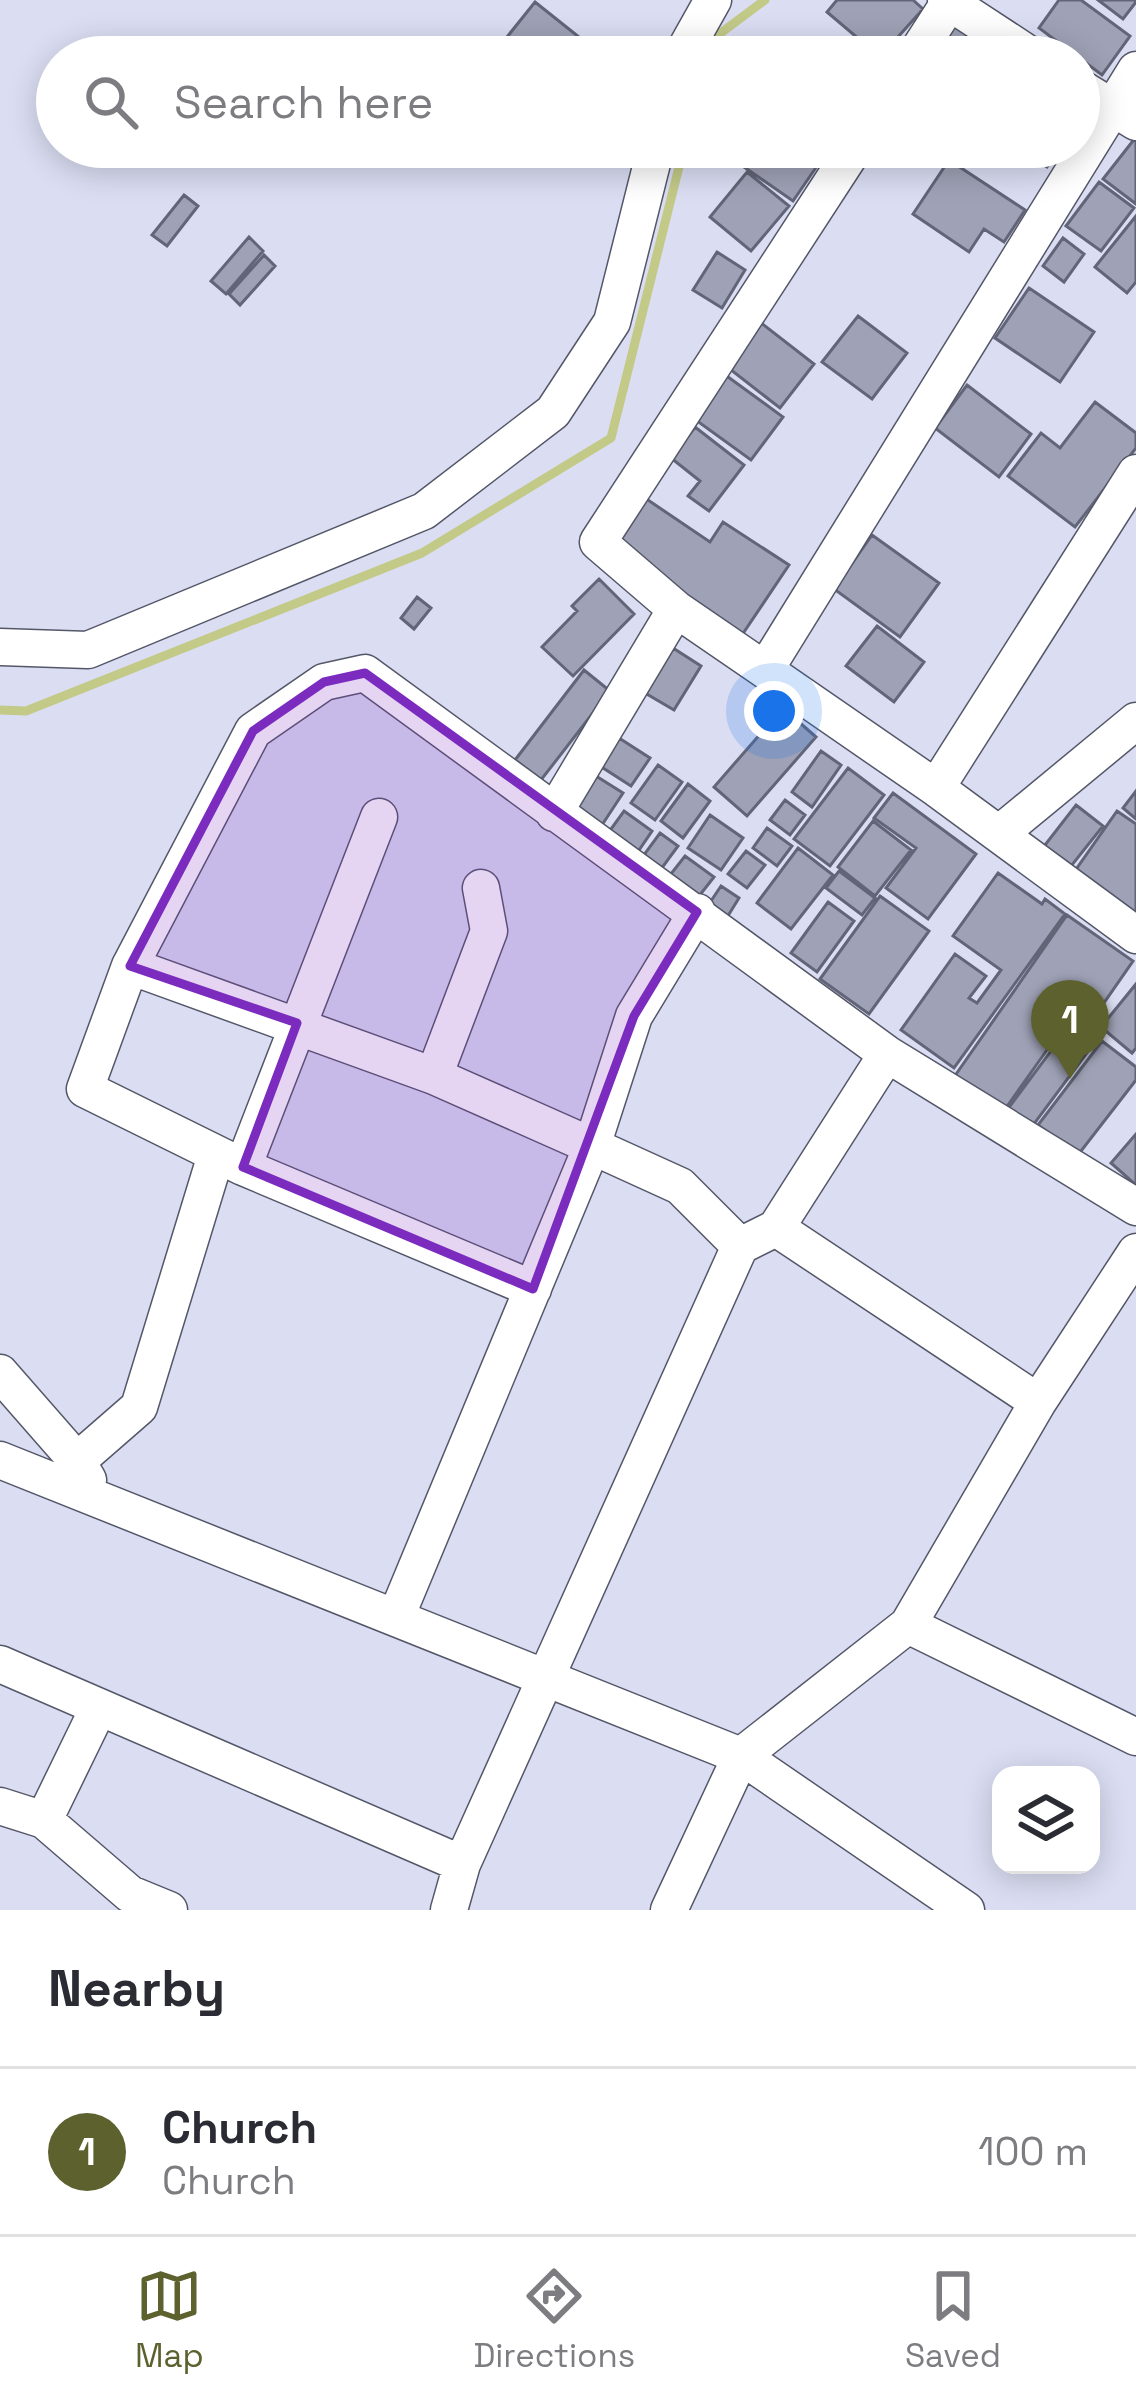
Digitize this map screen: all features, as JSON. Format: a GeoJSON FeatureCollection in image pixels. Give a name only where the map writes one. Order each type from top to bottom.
{"type":"FeatureCollection","features":[{"type":"Feature","properties":{"kind":"street"},"geometry":{"type":"LineString","coordinates":[[693,36],[713,0]]}},
{"type":"Feature","properties":{"kind":"street"},"geometry":{"type":"LineString","coordinates":[[927,36],[948,1],[1002,36]]}},
{"type":"Feature","properties":{"kind":"street"},"geometry":{"type":"LineString","coordinates":[[1100,150],[1123,114],[1136,70]]}},
{"type":"Feature","properties":{"kind":"street"},"geometry":{"type":"LineString","coordinates":[[0,647],[88,650],[424,511],[553,412],[612,322],[651,168]]}},
{"type":"Feature","properties":{"kind":"street"},"geometry":{"type":"LineString","coordinates":[[841,168],[598,542],[676,609],[936,788],[1136,935]]}},
{"type":"Feature","properties":{"kind":"street"},"geometry":{"type":"LineString","coordinates":[[765,670],[1088,168]]}},
{"type":"Feature","properties":{"kind":"street"},"geometry":{"type":"LineString","coordinates":[[936,788],[1131,490]]}},
{"type":"Feature","properties":{"kind":"street"},"geometry":{"type":"LineString","coordinates":[[554,813],[676,609]]}},
{"type":"Feature","properties":{"kind":"street"},"geometry":{"type":"LineString","coordinates":[[533,1289],[230,1161],[86,1089],[130,966],[253,730],[324,682],[365,673],[887,1054],[1136,1208]]}},
{"type":"Feature","properties":{"kind":"street"},"geometry":{"type":"LineString","coordinates":[[999,834],[1136,721]]}},
{"type":"Feature","properties":{"kind":"street"},"geometry":{"type":"LineString","coordinates":[[77,1461],[139,1407],[230,1161],[297,1023],[380,817]]}},
{"type":"Feature","properties":{"kind":"street"},"geometry":{"type":"LineString","coordinates":[[434,1076],[489,932],[482,887]]}},
{"type":"Feature","properties":{"kind":"street"},"geometry":{"type":"LineString","coordinates":[[396,1618],[592,1146],[634,1016],[697,912]]}},
{"type":"Feature","properties":{"kind":"street"},"geometry":{"type":"LineString","coordinates":[[130,966],[434,1076],[680,1186],[740,1246]]}},
{"type":"Feature","properties":{"kind":"street"},"geometry":{"type":"LineString","coordinates":[[448,1910],[462,1864],[740,1246],[776,1228],[887,1054]]}},
{"type":"Feature","properties":{"kind":"street"},"geometry":{"type":"LineString","coordinates":[[776,1228],[1038,1402]]}},
{"type":"Feature","properties":{"kind":"street"},"geometry":{"type":"LineString","coordinates":[[669,1910],[741,1756],[908,1625],[1038,1402],[1136,1252]]}},
{"type":"Feature","properties":{"kind":"street"},"geometry":{"type":"LineString","coordinates":[[0,1373],[77,1461],[99,1499]]}},
{"type":"Feature","properties":{"kind":"street"},"geometry":{"type":"LineString","coordinates":[[0,1460],[741,1756],[966,1910]]}},
{"type":"Feature","properties":{"kind":"street"},"geometry":{"type":"LineString","coordinates":[[908,1625],[1136,1737]]}},
{"type":"Feature","properties":{"kind":"street"},"geometry":{"type":"LineString","coordinates":[[0,1664],[462,1864]]}},
{"type":"Feature","properties":{"kind":"street"},"geometry":{"type":"LineString","coordinates":[[44,1820],[99,1708]]}},
{"type":"Feature","properties":{"kind":"street"},"geometry":{"type":"LineString","coordinates":[[0,1807],[44,1820],[130,1894],[170,1910]]}},
{"type":"Feature","properties":{"kind":"highlighted area"},"geometry":{"type":"Polygon","coordinates":[[[365,673],[697,912],[634,1016],[533,1289],[243,1167],[297,1023],[130,966],[253,731],[324,682],[365,673]]]}},
{"type":"Feature","properties":{"kind":"building"},"geometry":{"type":"Polygon","coordinates":[[[837,0],[913,0],[923,9],[899,36],[855,36],[827,12],[837,0]]]}},
{"type":"Feature","properties":{"kind":"building"},"geometry":{"type":"Polygon","coordinates":[[[1059,0],[1081,0],[1130,36],[1102,75],[1100,36],[1050,36],[1039,28],[1059,0]]]}},
{"type":"Feature","properties":{"kind":"building"},"geometry":{"type":"Polygon","coordinates":[[[1098,0],[1136,0],[1136,2],[1123,19],[1098,0]]]}},
{"type":"Feature","properties":{"kind":"building"},"geometry":{"type":"Polygon","coordinates":[[[535,2],[578,36],[508,36],[535,2]]]}},
{"type":"Feature","properties":{"kind":"building"},"geometry":{"type":"Polygon","coordinates":[[[955,18],[981,36],[942,36],[955,18]]]}},
{"type":"Feature","properties":{"kind":"building"},"geometry":{"type":"Polygon","coordinates":[[[1136,137],[1136,204],[1103,179],[1136,137]]]}},
{"type":"Feature","properties":{"kind":"building"},"geometry":{"type":"Polygon","coordinates":[[[746,168],[816,168],[793,201],[746,168]]]}},
{"type":"Feature","properties":{"kind":"building"},"geometry":{"type":"Polygon","coordinates":[[[944,168],[961,168],[1025,210],[1004,242],[984,229],[969,252],[913,214],[944,168]]]}},
{"type":"Feature","properties":{"kind":"building"},"geometry":{"type":"Polygon","coordinates":[[[747,172],[789,206],[751,251],[710,217],[747,172]]]}},
{"type":"Feature","properties":{"kind":"building"},"geometry":{"type":"Polygon","coordinates":[[[1099,182],[1134,208],[1101,251],[1066,226],[1099,182]]]}},
{"type":"Feature","properties":{"kind":"building"},"geometry":{"type":"Polygon","coordinates":[[[184,195],[198,206],[167,246],[152,235],[184,195]]]}},
{"type":"Feature","properties":{"kind":"building"},"geometry":{"type":"Polygon","coordinates":[[[1136,216],[1136,282],[1127,293],[1095,267],[1136,216]]]}},
{"type":"Feature","properties":{"kind":"building"},"geometry":{"type":"Polygon","coordinates":[[[249,237],[263,251],[226,294],[211,281],[249,237]]]}},
{"type":"Feature","properties":{"kind":"building"},"geometry":{"type":"Polygon","coordinates":[[[1063,238],[1084,254],[1064,282],[1043,266],[1063,238]]]}},
{"type":"Feature","properties":{"kind":"building"},"geometry":{"type":"Polygon","coordinates":[[[717,252],[745,270],[722,308],[693,290],[717,252]]]}},
{"type":"Feature","properties":{"kind":"building"},"geometry":{"type":"Polygon","coordinates":[[[264,255],[275,266],[240,305],[229,294],[264,255]]]}},
{"type":"Feature","properties":{"kind":"building"},"geometry":{"type":"Polygon","coordinates":[[[1029,288],[1094,332],[1060,382],[995,338],[1029,288]]]}},
{"type":"Feature","properties":{"kind":"building"},"geometry":{"type":"Polygon","coordinates":[[[858,316],[907,353],[872,399],[822,362],[858,316]]]}},
{"type":"Feature","properties":{"kind":"building"},"geometry":{"type":"Polygon","coordinates":[[[760,322],[814,364],[780,408],[726,366],[760,322]]]}},
{"type":"Feature","properties":{"kind":"building"},"geometry":{"type":"Polygon","coordinates":[[[724,374],[783,417],[751,460],[693,418],[724,374]]]}},
{"type":"Feature","properties":{"kind":"building"},"geometry":{"type":"Polygon","coordinates":[[[967,385],[1031,434],[999,477],[935,428],[967,385]]]}},
{"type":"Feature","properties":{"kind":"building"},"geometry":{"type":"Polygon","coordinates":[[[1095,402],[1136,433],[1136,448],[1075,527],[1008,476],[1041,433],[1060,448],[1095,402]]]}},
{"type":"Feature","properties":{"kind":"building"},"geometry":{"type":"Polygon","coordinates":[[[695,427],[744,465],[709,511],[688,496],[700,481],[671,458],[695,427]]]}},
{"type":"Feature","properties":{"kind":"building"},"geometry":{"type":"Polygon","coordinates":[[[645,498],[710,542],[723,522],[789,565],[742,635],[612,548],[645,498]]]}},
{"type":"Feature","properties":{"kind":"building"},"geometry":{"type":"Polygon","coordinates":[[[872,535],[939,583],[900,637],[834,589],[872,535]]]}},
{"type":"Feature","properties":{"kind":"building"},"geometry":{"type":"Polygon","coordinates":[[[599,579],[634,614],[573,676],[542,647],[577,611],[572,606],[599,579]]]}},
{"type":"Feature","properties":{"kind":"building"},"geometry":{"type":"Polygon","coordinates":[[[417,597],[431,608],[414,629],[401,618],[417,597]]]}},
{"type":"Feature","properties":{"kind":"building"},"geometry":{"type":"Polygon","coordinates":[[[877,626],[924,662],[894,702],[846,666],[877,626]]]}},
{"type":"Feature","properties":{"kind":"building"},"geometry":{"type":"Polygon","coordinates":[[[673,648],[701,666],[674,710],[645,693],[673,648]]]}},
{"type":"Feature","properties":{"kind":"building"},"geometry":{"type":"Polygon","coordinates":[[[584,670],[610,691],[541,780],[515,760],[584,670]]]}},
{"type":"Feature","properties":{"kind":"building"},"geometry":{"type":"Polygon","coordinates":[[[783,708],[816,737],[747,816],[714,787],[783,708]]]}},
{"type":"Feature","properties":{"kind":"building"},"geometry":{"type":"Polygon","coordinates":[[[619,738],[650,758],[631,786],[600,766],[619,738]]]}},
{"type":"Feature","properties":{"kind":"building"},"geometry":{"type":"Polygon","coordinates":[[[821,751],[841,765],[812,807],[792,792],[821,751]]]}},
{"type":"Feature","properties":{"kind":"building"},"geometry":{"type":"Polygon","coordinates":[[[658,765],[682,782],[655,820],[631,803],[658,765]]]}},
{"type":"Feature","properties":{"kind":"building"},"geometry":{"type":"Polygon","coordinates":[[[848,768],[884,795],[830,866],[794,839],[848,768]]]}},
{"type":"Feature","properties":{"kind":"building"},"geometry":{"type":"Polygon","coordinates":[[[596,776],[623,793],[602,825],[576,808],[596,776]]]}},
{"type":"Feature","properties":{"kind":"building"},"geometry":{"type":"Polygon","coordinates":[[[688,784],[710,801],[683,838],[661,821],[688,784]]]}},
{"type":"Feature","properties":{"kind":"building"},"geometry":{"type":"Polygon","coordinates":[[[1136,791],[1136,819],[1123,808],[1136,791]]]}},
{"type":"Feature","properties":{"kind":"building"},"geometry":{"type":"Polygon","coordinates":[[[893,793],[976,854],[928,919],[886,888],[916,848],[874,818],[893,793]]]}},
{"type":"Feature","properties":{"kind":"building"},"geometry":{"type":"Polygon","coordinates":[[[785,800],[805,815],[790,835],[770,820],[785,800]]]}},
{"type":"Feature","properties":{"kind":"building"},"geometry":{"type":"Polygon","coordinates":[[[1076,805],[1103,826],[1064,875],[1038,854],[1076,805]]]}},
{"type":"Feature","properties":{"kind":"building"},"geometry":{"type":"Polygon","coordinates":[[[624,811],[652,831],[635,856],[606,836],[624,811]]]}},
{"type":"Feature","properties":{"kind":"building"},"geometry":{"type":"Polygon","coordinates":[[[1117,811],[1136,824],[1136,925],[1070,878],[1117,811]]]}},
{"type":"Feature","properties":{"kind":"building"},"geometry":{"type":"Polygon","coordinates":[[[710,815],[743,838],[721,870],[688,848],[710,815]]]}},
{"type":"Feature","properties":{"kind":"building"},"geometry":{"type":"Polygon","coordinates":[[[873,821],[911,850],[875,896],[838,867],[873,821]]]}},
{"type":"Feature","properties":{"kind":"building"},"geometry":{"type":"Polygon","coordinates":[[[767,828],[792,846],[777,866],[753,848],[767,828]]]}},
{"type":"Feature","properties":{"kind":"building"},"geometry":{"type":"Polygon","coordinates":[[[660,833],[678,846],[659,872],[641,859],[660,833]]]}},
{"type":"Feature","properties":{"kind":"building"},"geometry":{"type":"Polygon","coordinates":[[[798,848],[833,875],[791,929],[757,903],[798,848]]]}},
{"type":"Feature","properties":{"kind":"building"},"geometry":{"type":"Polygon","coordinates":[[[746,851],[765,865],[747,888],[728,874],[746,851]]]}},
{"type":"Feature","properties":{"kind":"building"},"geometry":{"type":"Polygon","coordinates":[[[685,856],[714,877],[696,900],[667,879],[685,856]]]}},
{"type":"Feature","properties":{"kind":"building"},"geometry":{"type":"Polygon","coordinates":[[[839,871],[875,898],[862,915],[826,888],[839,871]]]}},
{"type":"Feature","properties":{"kind":"building"},"geometry":{"type":"Polygon","coordinates":[[[998,873],[1065,914],[954,1068],[901,1030],[955,954],[986,976],[969,998],[977,1003],[1001,970],[953,936],[998,873]]]}},
{"type":"Feature","properties":{"kind":"building"},"geometry":{"type":"Polygon","coordinates":[[[721,886],[739,898],[726,919],[707,907],[721,886]]]}},
{"type":"Feature","properties":{"kind":"building"},"geometry":{"type":"Polygon","coordinates":[[[880,896],[929,931],[869,1014],[820,979],[880,896]]]}},
{"type":"Feature","properties":{"kind":"building"},"geometry":{"type":"Polygon","coordinates":[[[828,902],[854,921],[817,972],[791,953],[828,902]]]}},
{"type":"Feature","properties":{"kind":"building"},"geometry":{"type":"Polygon","coordinates":[[[1067,915],[1133,961],[1090,1023],[1049,995],[1034,1016],[1059,1033],[1003,1112],[952,1080],[1067,915]]]}},
{"type":"Feature","properties":{"kind":"building"},"geometry":{"type":"Polygon","coordinates":[[[1136,984],[1136,1048],[1132,1053],[1101,1027],[1136,984]]]}},
{"type":"Feature","properties":{"kind":"building"},"geometry":{"type":"Polygon","coordinates":[[[1068,1028],[1092,1046],[1031,1128],[1007,1110],[1068,1028]]]}},
{"type":"Feature","properties":{"kind":"building"},"geometry":{"type":"Polygon","coordinates":[[[1102,1041],[1136,1067],[1136,1080],[1078,1155],[1038,1125],[1102,1041]]]}},
{"type":"Feature","properties":{"kind":"building"},"geometry":{"type":"Polygon","coordinates":[[[1136,1134],[1136,1185],[1111,1163],[1136,1134]]]}},
{"type":"Feature","properties":{"kind":"waterway"},"geometry":{"type":"LineString","coordinates":[[717,36],[765,0]]}},
{"type":"Feature","properties":{"kind":"waterway"},"geometry":{"type":"LineString","coordinates":[[0,710],[26,711],[422,553],[611,438],[679,168]]}},
{"type":"Feature","properties":{"kind":"place","name":"Church"},"geometry":{"type":"Point","coordinates":[1070,1079]}}]}
